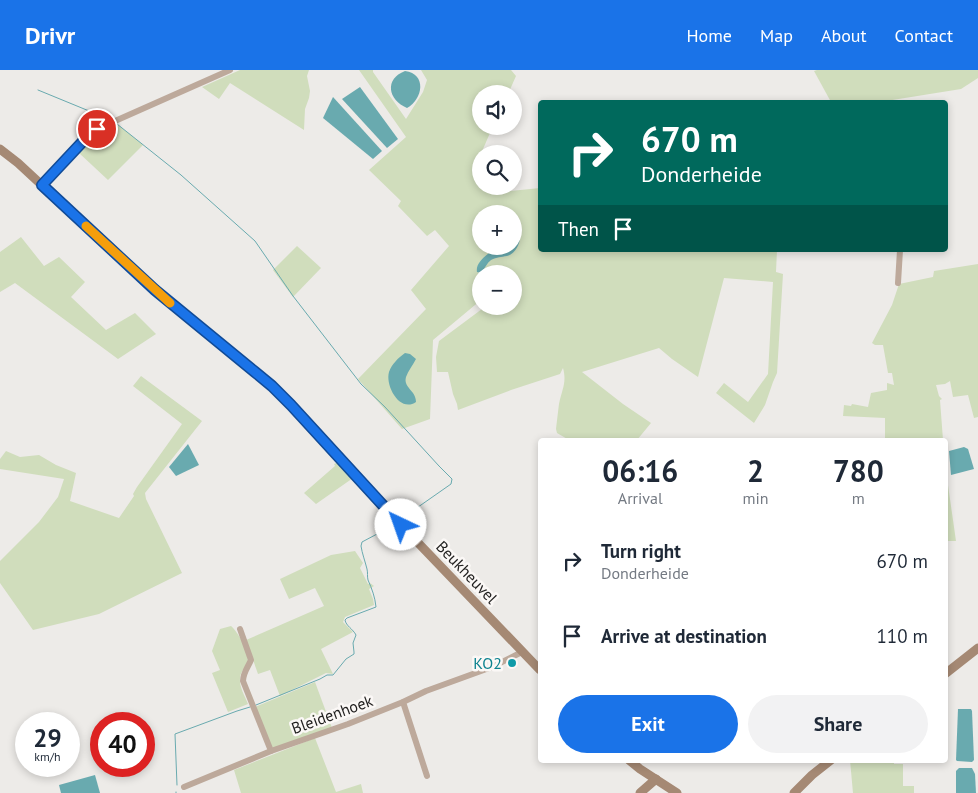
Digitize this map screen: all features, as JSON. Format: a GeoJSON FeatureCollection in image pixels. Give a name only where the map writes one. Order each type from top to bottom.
{"type":"FeatureCollection","features":[{"type":"Feature","properties":{"kind":"street"},"geometry":{"type":"LineString","coordinates":[[42,185],[87,137],[97,129],[230,70]]}},
{"type":"Feature","properties":{"kind":"street","name":"Beukheuvel"},"geometry":{"type":"LineString","coordinates":[[0,149],[18,163],[155,290],[272,386],[401,525],[538,668]]}},
{"type":"Feature","properties":{"kind":"street"},"geometry":{"type":"LineString","coordinates":[[898,283],[900,252]]}},
{"type":"Feature","properties":{"kind":"street"},"geometry":{"type":"LineString","coordinates":[[240,629],[250,660],[243,675],[243,681],[271,752]]}},
{"type":"Feature","properties":{"kind":"street"},"geometry":{"type":"LineString","coordinates":[[948,672],[978,648]]}},
{"type":"Feature","properties":{"kind":"street","name":"Bleidenhoek"},"geometry":{"type":"LineString","coordinates":[[184,787],[492,667],[522,652]]}},
{"type":"Feature","properties":{"kind":"street"},"geometry":{"type":"LineString","coordinates":[[403,702],[427,776]]}},
{"type":"Feature","properties":{"kind":"street"},"geometry":{"type":"LineString","coordinates":[[632,763],[677,793]]}},
{"type":"Feature","properties":{"kind":"street"},"geometry":{"type":"LineString","coordinates":[[794,793],[827,763]]}},
{"type":"Feature","properties":{"kind":"street"},"geometry":{"type":"LineString","coordinates":[[640,793],[656,779]]}},
{"type":"Feature","properties":{"kind":"green space"},"geometry":{"type":"Polygon","coordinates":[[[240,70],[309,70],[307,76],[310,91],[305,109],[304,130],[230,83],[219,99],[202,87],[240,70]]]}},
{"type":"Feature","properties":{"kind":"green space"},"geometry":{"type":"Polygon","coordinates":[[[359,70],[373,70],[406,119],[423,92],[427,80],[421,70],[511,70],[516,76],[512,85],[472,85],[472,135],[489,135],[485,145],[472,145],[472,195],[522,195],[522,190],[538,188],[538,252],[777,252],[776,272],[783,274],[777,373],[765,405],[754,423],[716,393],[724,383],[748,402],[768,374],[773,282],[724,278],[698,377],[659,348],[582,372],[651,423],[639,438],[566,438],[557,433],[559,404],[564,382],[563,368],[560,374],[458,410],[448,372],[437,372],[436,357],[439,341],[474,315],[522,315],[522,265],[472,265],[472,308],[433,340],[430,419],[402,429],[358,379],[426,309],[411,290],[449,246],[435,230],[427,236],[398,206],[401,201],[369,170],[406,137],[359,70]]]}},
{"type":"Feature","properties":{"kind":"green space"},"geometry":{"type":"Polygon","coordinates":[[[978,70],[978,78],[961,89],[892,100],[830,100],[814,71],[978,70]]]}},
{"type":"Feature","properties":{"kind":"green space"},"geometry":{"type":"Polygon","coordinates":[[[116,123],[143,145],[108,180],[78,152],[95,133],[116,123]]]}},
{"type":"Feature","properties":{"kind":"green space"},"geometry":{"type":"Polygon","coordinates":[[[21,237],[44,266],[59,257],[85,282],[71,297],[106,330],[135,313],[156,334],[118,359],[15,283],[0,292],[0,252],[21,237]]]}},
{"type":"Feature","properties":{"kind":"green space"},"geometry":{"type":"Polygon","coordinates":[[[297,246],[321,268],[293,297],[273,270],[297,246]]]}},
{"type":"Feature","properties":{"kind":"green space"},"geometry":{"type":"Polygon","coordinates":[[[978,264],[978,417],[974,418],[968,395],[953,397],[950,381],[945,384],[936,385],[939,396],[942,399],[940,400],[943,438],[885,438],[885,418],[843,416],[844,405],[851,406],[852,404],[868,407],[871,393],[887,390],[887,383],[894,385],[892,373],[888,373],[883,345],[872,343],[892,305],[899,284],[933,277],[934,271],[978,264]]]}},
{"type":"Feature","properties":{"kind":"green space"},"geometry":{"type":"Polygon","coordinates":[[[141,376],[202,421],[145,493],[146,499],[182,573],[99,614],[33,630],[0,583],[0,561],[39,522],[58,497],[64,479],[0,469],[0,459],[6,451],[20,457],[39,455],[56,465],[76,473],[70,501],[119,518],[134,496],[133,494],[137,487],[182,424],[133,386],[141,376]]]}},
{"type":"Feature","properties":{"kind":"green space"},"geometry":{"type":"Polygon","coordinates":[[[339,462],[353,478],[316,504],[304,493],[335,466],[334,464],[339,462]]]}},
{"type":"Feature","properties":{"kind":"green space"},"geometry":{"type":"Polygon","coordinates":[[[948,485],[956,541],[948,541],[948,485]]]}},
{"type":"Feature","properties":{"kind":"green space"},"geometry":{"type":"Polygon","coordinates":[[[355,551],[363,563],[360,568],[368,584],[370,583],[374,586],[369,589],[374,605],[345,617],[343,622],[353,632],[321,649],[333,674],[326,673],[280,696],[270,670],[258,674],[246,640],[324,606],[315,588],[289,599],[280,579],[331,555],[355,551]]]}},
{"type":"Feature","properties":{"kind":"green space"},"geometry":{"type":"Polygon","coordinates":[[[231,626],[237,632],[248,656],[240,676],[240,681],[248,704],[228,712],[212,673],[220,670],[212,651],[220,629],[231,626]]]}},
{"type":"Feature","properties":{"kind":"green space"},"geometry":{"type":"Polygon","coordinates":[[[315,682],[332,728],[274,748],[270,746],[255,707],[315,682]]]}},
{"type":"Feature","properties":{"kind":"green space"},"geometry":{"type":"Polygon","coordinates":[[[315,738],[336,792],[361,784],[363,793],[241,793],[234,770],[315,738]]]}},
{"type":"Feature","properties":{"kind":"green space"},"geometry":{"type":"Polygon","coordinates":[[[850,763],[903,764],[903,786],[914,786],[914,793],[853,793],[850,763]]]}},
{"type":"Feature","properties":{"kind":"water"},"geometry":{"type":"Polygon","coordinates":[[[405,71],[412,73],[420,82],[417,99],[407,108],[396,100],[391,90],[391,84],[394,79],[405,71]]]}},
{"type":"Feature","properties":{"kind":"water"},"geometry":{"type":"Polygon","coordinates":[[[360,87],[398,139],[387,148],[342,99],[360,87]]]}},
{"type":"Feature","properties":{"kind":"water"},"geometry":{"type":"Polygon","coordinates":[[[333,97],[382,151],[373,159],[323,118],[333,97]]]}},
{"type":"Feature","properties":{"kind":"water"},"geometry":{"type":"Polygon","coordinates":[[[486,255],[510,255],[491,260],[486,265],[478,265],[486,255]]]}},
{"type":"Feature","properties":{"kind":"water"},"geometry":{"type":"Polygon","coordinates":[[[405,353],[410,354],[416,359],[406,377],[406,384],[414,395],[416,402],[410,404],[404,404],[399,401],[392,391],[388,378],[392,366],[405,353]]]}},
{"type":"Feature","properties":{"kind":"water"},"geometry":{"type":"Polygon","coordinates":[[[188,444],[199,465],[176,476],[169,467],[188,444]]]}},
{"type":"Feature","properties":{"kind":"water"},"geometry":{"type":"Polygon","coordinates":[[[964,447],[968,449],[974,469],[951,475],[949,451],[964,447]]]}},
{"type":"Feature","properties":{"kind":"water"},"geometry":{"type":"Polygon","coordinates":[[[958,709],[971,709],[972,711],[974,760],[972,762],[956,760],[958,709]]]}},
{"type":"Feature","properties":{"kind":"water"},"geometry":{"type":"Polygon","coordinates":[[[959,768],[972,768],[975,774],[976,793],[956,793],[956,771],[959,768]]]}},
{"type":"Feature","properties":{"kind":"water"},"geometry":{"type":"Polygon","coordinates":[[[90,776],[96,777],[100,793],[61,793],[59,785],[90,776]]]}},
{"type":"Feature","properties":{"kind":"waterway"},"geometry":{"type":"LineString","coordinates":[[38,90],[111,120]]}},
{"type":"Feature","properties":{"kind":"waterway"},"geometry":{"type":"LineString","coordinates":[[117,124],[181,175],[255,241],[293,296],[361,384],[452,479],[451,484],[401,519]]}},
{"type":"Feature","properties":{"kind":"waterway"},"geometry":{"type":"LineString","coordinates":[[256,705],[327,675],[333,675],[346,659],[354,654],[353,643],[356,635],[345,620],[376,607],[368,580],[361,546],[362,542],[394,525]]}},
{"type":"Feature","properties":{"kind":"waterway"},"geometry":{"type":"LineString","coordinates":[[177,785],[175,734],[250,707]]}},
{"type":"Feature","properties":{"kind":"slow traffic"},"geometry":{"type":"LineString","coordinates":[[86,226],[170,303]]}},
{"type":"Feature","properties":{"kind":"place","name":"KO2"},"geometry":{"type":"Point","coordinates":[512,663]}},
{"type":"Feature","properties":{"kind":"route"},"geometry":{"type":"LineString","coordinates":[[97,129],[87,137],[42,185],[155,290],[272,386],[401,525]]}}]}
